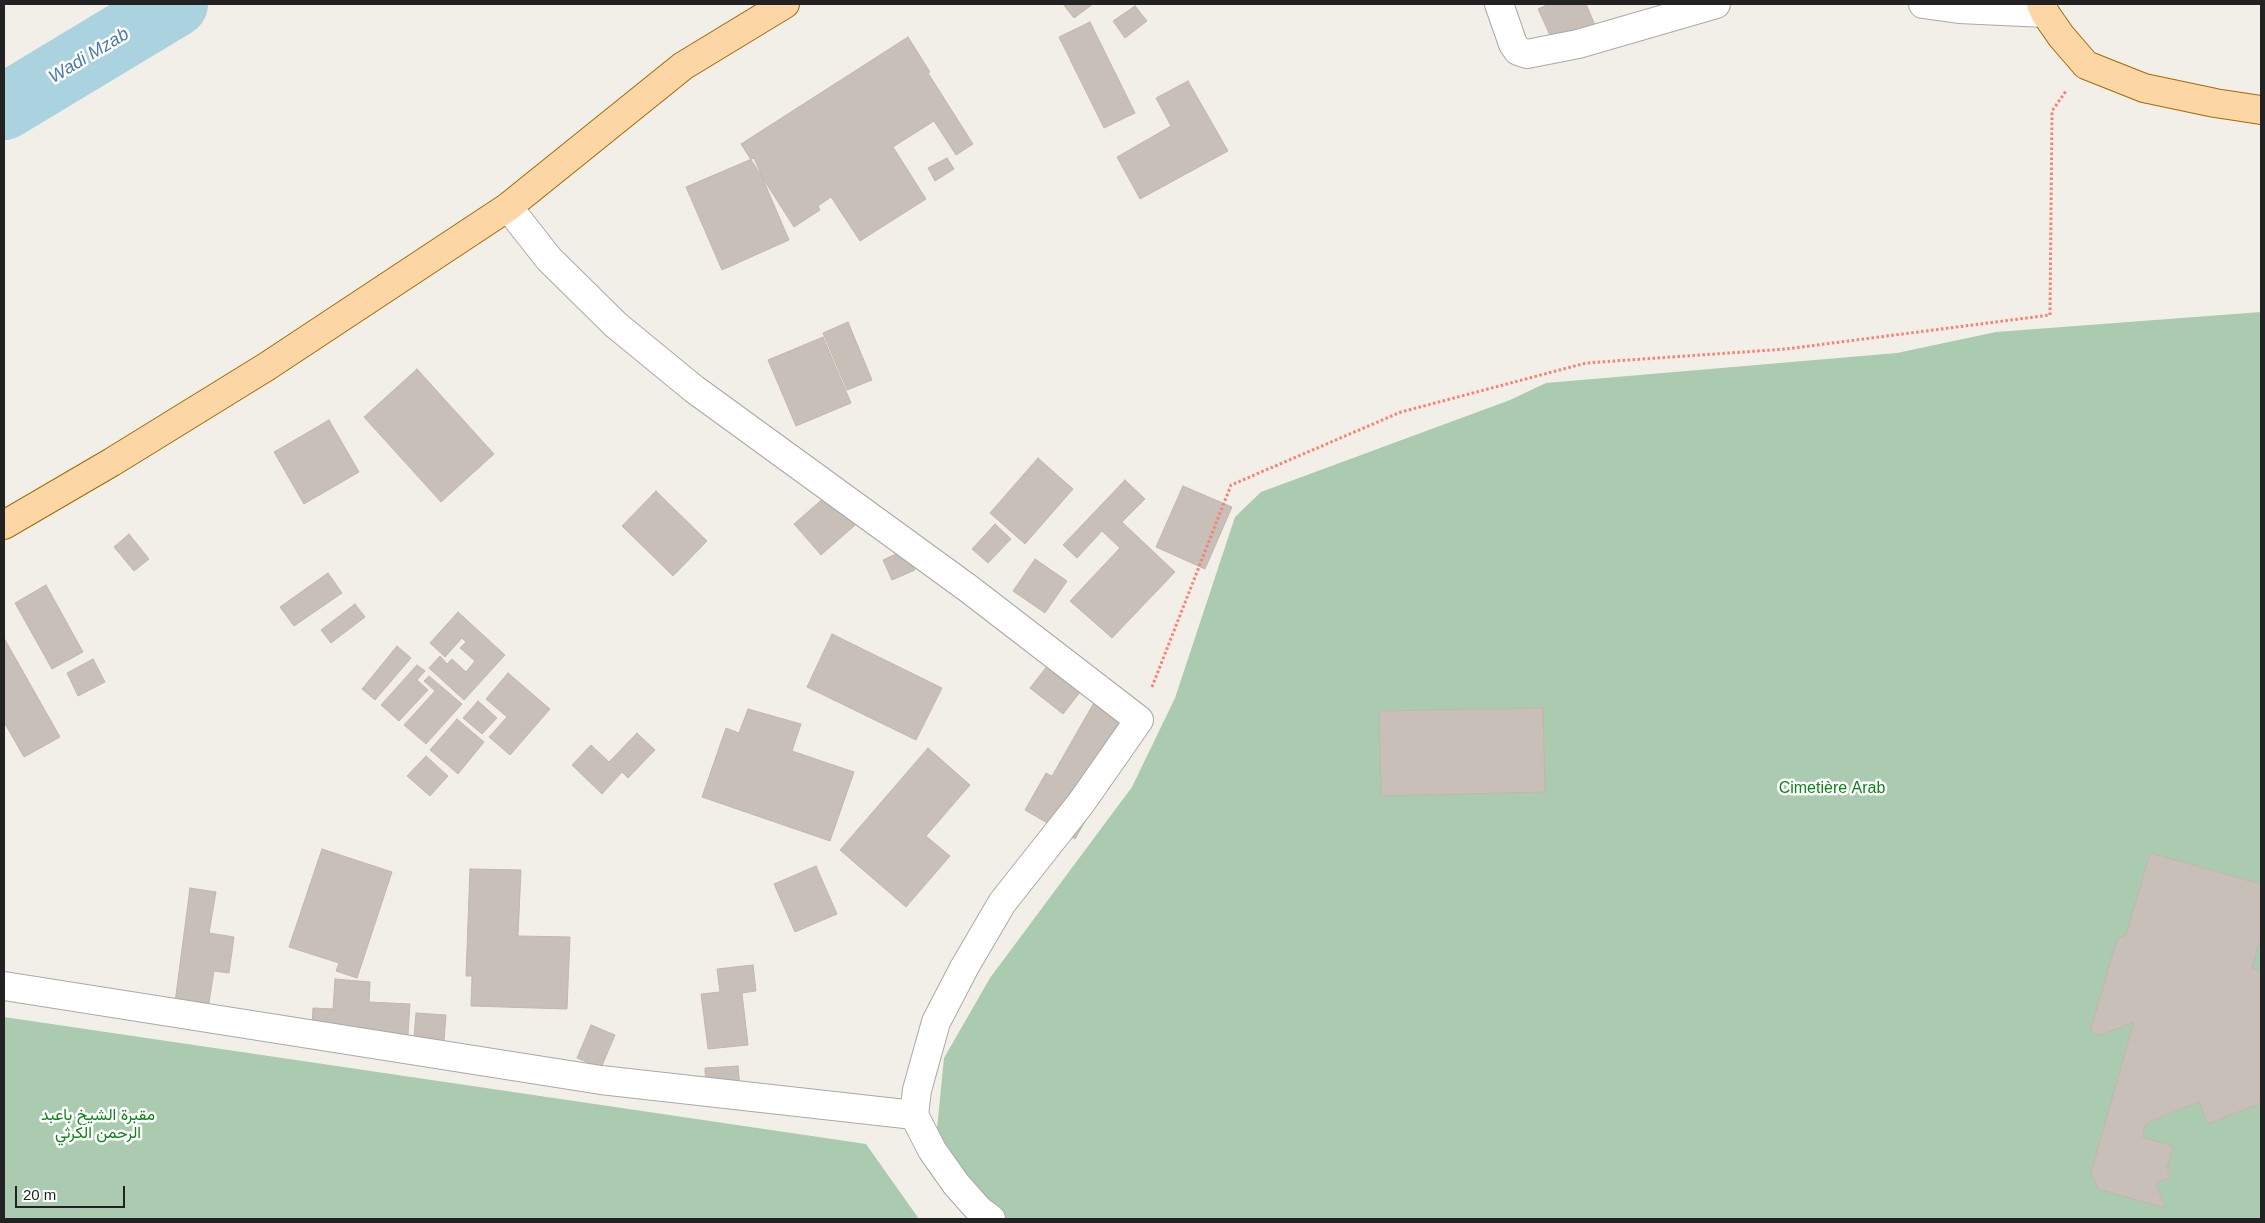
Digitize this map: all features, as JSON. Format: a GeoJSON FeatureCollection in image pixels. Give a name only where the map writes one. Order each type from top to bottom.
{"type":"FeatureCollection","features":[{"type":"Feature","properties":{"kind":"main road"},"geometry":{"type":"LineString","coordinates":[[4,525],[112,462],[266,367],[508,207],[683,66],[785,4]]}},
{"type":"Feature","properties":{"kind":"main road"},"geometry":{"type":"LineString","coordinates":[[2043,8],[2086,64],[2144,88],[2261,110]]}},
{"type":"Feature","properties":{"kind":"street"},"geometry":{"type":"LineString","coordinates":[[1499,4],[1513,44],[1518,51],[1527,54],[1578,44],[1716,4]]}},
{"type":"Feature","properties":{"kind":"street"},"geometry":{"type":"LineString","coordinates":[[1922,4],[1959,9],[2043,8]]}},
{"type":"Feature","properties":{"kind":"street"},"geometry":{"type":"LineString","coordinates":[[508,207],[549,259],[616,325],[694,389],[969,589],[1139,720],[1080,803],[1002,903],[964,968],[936,1022],[917,1090],[914,1115],[932,1150],[956,1184],[979,1210],[991,1219]]}},
{"type":"Feature","properties":{"kind":"street"},"geometry":{"type":"LineString","coordinates":[[4,986],[601,1080],[914,1115]]}},
{"type":"Feature","properties":{"kind":"path"},"geometry":{"type":"LineString","coordinates":[[1139,720],[1232,485],[1402,412],[1586,363],[1786,349],[2050,315],[2052,111],[2086,64]]}},
{"type":"Feature","properties":{"kind":"green space","name":"Cimetière Arab"},"geometry":{"type":"Polygon","coordinates":[[[2261,312],[2261,1219],[992,1219],[935,1149],[944,1058],[990,978],[1132,787],[1175,698],[1235,517],[1261,492],[1510,400],[1546,383],[1897,353],[1996,332],[2261,312]]]}},
{"type":"Feature","properties":{"kind":"green space","name":"مقبرة الشيخ باعبد الرحمن الكرثي"},"geometry":{"type":"Polygon","coordinates":[[[4,1017],[866,1144],[919,1219],[4,1219],[4,1017]]]}},
{"type":"Feature","properties":{"kind":"building"},"geometry":{"type":"Polygon","coordinates":[[[1063,4],[1093,4],[1074,18],[1063,4]]]}},
{"type":"Feature","properties":{"kind":"building"},"geometry":{"type":"Polygon","coordinates":[[[1549,4],[1586,4],[1595,25],[1554,44],[1538,9],[1549,4]]]}},
{"type":"Feature","properties":{"kind":"building"},"geometry":{"type":"Polygon","coordinates":[[[1135,6],[1147,21],[1125,38],[1113,21],[1135,6]]]}},
{"type":"Feature","properties":{"kind":"building"},"geometry":{"type":"Polygon","coordinates":[[[1090,22],[1135,113],[1104,128],[1059,37],[1090,22]]]}},
{"type":"Feature","properties":{"kind":"building"},"geometry":{"type":"Polygon","coordinates":[[[908,37],[930,72],[928,73],[973,144],[956,155],[934,121],[893,147],[926,199],[860,241],[831,197],[818,206],[820,210],[794,227],[741,144],[908,37]]]}},
{"type":"Feature","properties":{"kind":"building"},"geometry":{"type":"Polygon","coordinates":[[[1188,81],[1228,151],[1140,199],[1117,157],[1171,126],[1156,98],[1188,81]]]}},
{"type":"Feature","properties":{"kind":"building"},"geometry":{"type":"Polygon","coordinates":[[[754,158],[789,240],[722,270],[686,187],[754,158]]]}},
{"type":"Feature","properties":{"kind":"building"},"geometry":{"type":"Polygon","coordinates":[[[947,158],[954,169],[935,181],[928,168],[947,158]]]}},
{"type":"Feature","properties":{"kind":"building"},"geometry":{"type":"Polygon","coordinates":[[[848,322],[872,380],[847,390],[823,333],[848,322]]]}},
{"type":"Feature","properties":{"kind":"building"},"geometry":{"type":"Polygon","coordinates":[[[823,337],[851,403],[796,426],[768,360],[823,337]]]}},
{"type":"Feature","properties":{"kind":"building"},"geometry":{"type":"Polygon","coordinates":[[[417,369],[494,454],[441,502],[364,417],[417,369]]]}},
{"type":"Feature","properties":{"kind":"building"},"geometry":{"type":"Polygon","coordinates":[[[329,420],[359,472],[304,504],[274,452],[329,420]]]}},
{"type":"Feature","properties":{"kind":"building"},"geometry":{"type":"Polygon","coordinates":[[[1038,458],[1073,489],[1025,544],[990,513],[1038,458]]]}},
{"type":"Feature","properties":{"kind":"building"},"geometry":{"type":"Polygon","coordinates":[[[1125,480],[1145,499],[1122,522],[1175,572],[1112,638],[1070,601],[1120,548],[1102,531],[1077,558],[1063,545],[1125,480]]]}},
{"type":"Feature","properties":{"kind":"building"},"geometry":{"type":"Polygon","coordinates":[[[1183,486],[1232,507],[1205,569],[1156,547],[1183,486]]]}},
{"type":"Feature","properties":{"kind":"building"},"geometry":{"type":"Polygon","coordinates":[[[834,489],[861,520],[821,555],[794,524],[834,489]]]}},
{"type":"Feature","properties":{"kind":"building"},"geometry":{"type":"Polygon","coordinates":[[[656,491],[707,541],[673,576],[622,526],[656,491]]]}},
{"type":"Feature","properties":{"kind":"building"},"geometry":{"type":"Polygon","coordinates":[[[995,524],[1011,539],[988,563],[972,549],[995,524]]]}},
{"type":"Feature","properties":{"kind":"building"},"geometry":{"type":"Polygon","coordinates":[[[129,534],[149,559],[134,571],[114,547],[129,534]]]}},
{"type":"Feature","properties":{"kind":"building"},"geometry":{"type":"Polygon","coordinates":[[[905,550],[915,570],[892,580],[883,560],[905,550]]]}},
{"type":"Feature","properties":{"kind":"building"},"geometry":{"type":"Polygon","coordinates":[[[1035,559],[1067,581],[1045,613],[1013,591],[1035,559]]]}},
{"type":"Feature","properties":{"kind":"building"},"geometry":{"type":"Polygon","coordinates":[[[328,573],[342,593],[294,626],[280,607],[328,573]]]}},
{"type":"Feature","properties":{"kind":"building"},"geometry":{"type":"Polygon","coordinates":[[[46,585],[83,652],[52,669],[15,603],[46,585]]]}},
{"type":"Feature","properties":{"kind":"building"},"geometry":{"type":"Polygon","coordinates":[[[355,604],[365,617],[331,643],[321,630],[355,604]]]}},
{"type":"Feature","properties":{"kind":"building"},"geometry":{"type":"Polygon","coordinates":[[[458,612],[505,655],[464,700],[429,668],[440,656],[447,664],[452,659],[466,672],[475,661],[460,648],[466,642],[462,638],[445,657],[430,643],[458,612]]]}},
{"type":"Feature","properties":{"kind":"building"},"geometry":{"type":"Polygon","coordinates":[[[832,634],[942,688],[916,740],[807,687],[832,634]]]}},
{"type":"Feature","properties":{"kind":"building"},"geometry":{"type":"Polygon","coordinates":[[[4,638],[60,737],[24,757],[4,722],[4,638]]]}},
{"type":"Feature","properties":{"kind":"building"},"geometry":{"type":"Polygon","coordinates":[[[397,646],[411,658],[375,700],[362,689],[397,646]]]}},
{"type":"Feature","properties":{"kind":"building"},"geometry":{"type":"Polygon","coordinates":[[[1055,656],[1088,682],[1063,714],[1030,688],[1055,656]]]}},
{"type":"Feature","properties":{"kind":"building"},"geometry":{"type":"Polygon","coordinates":[[[93,659],[105,682],[78,696],[67,673],[93,659]]]}},
{"type":"Feature","properties":{"kind":"building"},"geometry":{"type":"Polygon","coordinates":[[[417,665],[425,671],[417,680],[428,690],[399,721],[381,705],[417,665]]]}},
{"type":"Feature","properties":{"kind":"building"},"geometry":{"type":"Polygon","coordinates":[[[508,673],[550,709],[510,755],[489,737],[507,717],[486,699],[508,673]]]}},
{"type":"Feature","properties":{"kind":"building"},"geometry":{"type":"Polygon","coordinates":[[[429,676],[462,704],[426,744],[404,725],[435,691],[424,681],[429,676]]]}},
{"type":"Feature","properties":{"kind":"building"},"geometry":{"type":"Polygon","coordinates":[[[1099,694],[1144,719],[1075,839],[1025,810],[1046,773],[1052,776],[1099,694]]]}},
{"type":"Feature","properties":{"kind":"building"},"geometry":{"type":"Polygon","coordinates":[[[478,701],[497,718],[482,734],[463,718],[478,701]]]}},
{"type":"Feature","properties":{"kind":"building"},"geometry":{"type":"Polygon","coordinates":[[[1543,708],[1545,792],[1381,796],[1379,711],[1543,708]]]}},
{"type":"Feature","properties":{"kind":"building"},"geometry":{"type":"Polygon","coordinates":[[[748,709],[801,724],[792,751],[854,772],[830,841],[702,797],[726,728],[739,733],[748,709]]]}},
{"type":"Feature","properties":{"kind":"building"},"geometry":{"type":"Polygon","coordinates":[[[457,719],[484,742],[458,774],[430,750],[457,719]]]}},
{"type":"Feature","properties":{"kind":"building"},"geometry":{"type":"Polygon","coordinates":[[[637,733],[655,750],[628,778],[622,772],[602,794],[572,765],[591,745],[609,762],[637,733]]]}},
{"type":"Feature","properties":{"kind":"building"},"geometry":{"type":"Polygon","coordinates":[[[928,748],[970,785],[926,836],[950,856],[906,907],[840,850],[928,748]]]}},
{"type":"Feature","properties":{"kind":"building"},"geometry":{"type":"Polygon","coordinates":[[[426,756],[448,776],[430,796],[407,776],[426,756]]]}},
{"type":"Feature","properties":{"kind":"building"},"geometry":{"type":"Polygon","coordinates":[[[322,849],[392,872],[357,978],[336,971],[339,963],[289,947],[322,849]]]}},
{"type":"Feature","properties":{"kind":"building"},"geometry":{"type":"Polygon","coordinates":[[[2150,853],[2261,884],[2261,935],[2252,968],[2261,971],[2261,1103],[2208,1124],[2199,1102],[2146,1123],[2142,1137],[2173,1146],[2167,1168],[2171,1177],[2156,1183],[2165,1208],[2098,1189],[2091,1172],[2134,1022],[2101,1035],[2090,1032],[2117,939],[2126,935],[2150,853]]]}},
{"type":"Feature","properties":{"kind":"building"},"geometry":{"type":"Polygon","coordinates":[[[816,866],[837,914],[795,932],[774,884],[816,866]]]}},
{"type":"Feature","properties":{"kind":"building"},"geometry":{"type":"Polygon","coordinates":[[[470,869],[521,870],[518,936],[570,937],[567,1009],[471,1006],[472,976],[466,976],[470,869]]]}},
{"type":"Feature","properties":{"kind":"building"},"geometry":{"type":"Polygon","coordinates":[[[190,888],[216,892],[209,933],[234,937],[229,973],[214,971],[207,1015],[174,1010],[190,888]]]}},
{"type":"Feature","properties":{"kind":"building"},"geometry":{"type":"Polygon","coordinates":[[[753,965],[756,991],[742,993],[748,1045],[708,1049],[701,994],[720,992],[717,969],[753,965]]]}},
{"type":"Feature","properties":{"kind":"building"},"geometry":{"type":"Polygon","coordinates":[[[335,979],[370,982],[369,1002],[410,1004],[407,1049],[311,1043],[313,1008],[333,1009],[335,979]]]}},
{"type":"Feature","properties":{"kind":"building"},"geometry":{"type":"Polygon","coordinates":[[[416,1013],[446,1015],[443,1053],[413,1050],[416,1013]]]}},
{"type":"Feature","properties":{"kind":"building"},"geometry":{"type":"Polygon","coordinates":[[[591,1025],[615,1035],[601,1068],[577,1058],[591,1025]]]}},
{"type":"Feature","properties":{"kind":"building"},"geometry":{"type":"Polygon","coordinates":[[[738,1066],[740,1088],[706,1090],[705,1068],[738,1066]]]}},
{"type":"Feature","properties":{"kind":"waterway","name":"Wadi Mzab"},"geometry":{"type":"LineString","coordinates":[[4,107],[175,4]]}}]}
